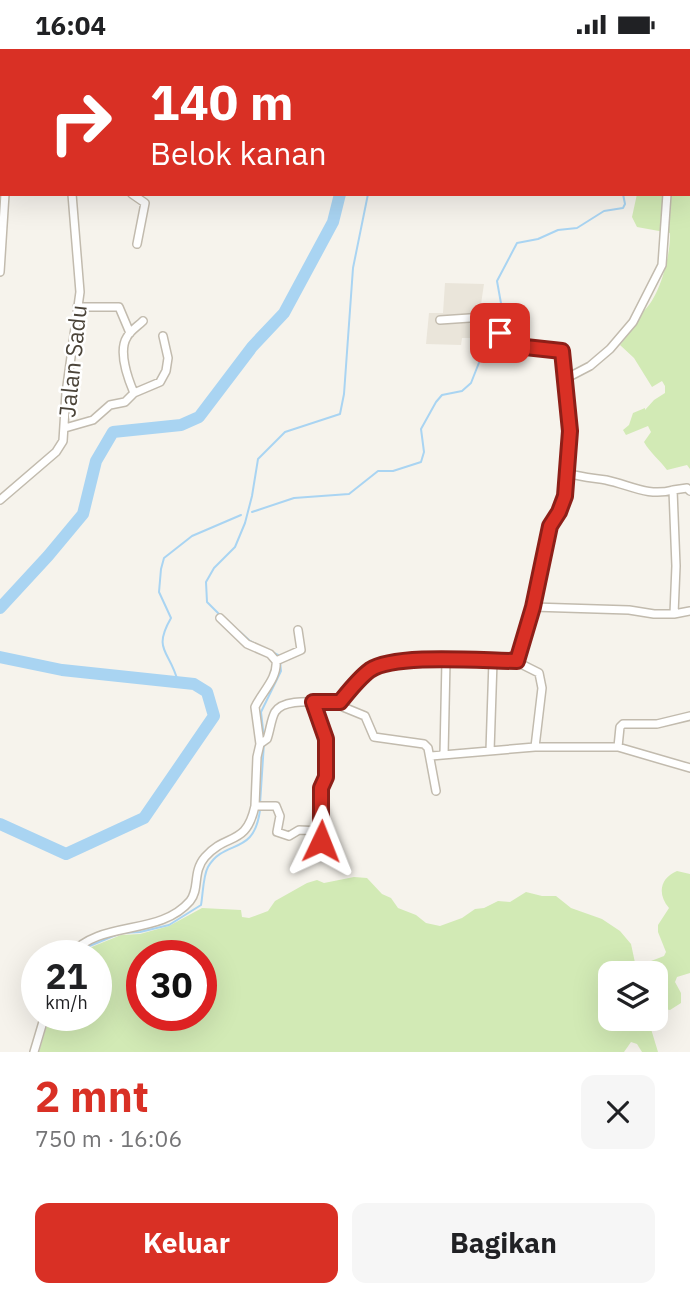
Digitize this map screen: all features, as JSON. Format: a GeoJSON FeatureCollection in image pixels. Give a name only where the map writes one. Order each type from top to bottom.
{"type":"FeatureCollection","features":[{"type":"Feature","properties":{"kind":"street"},"geometry":{"type":"LineString","coordinates":[[0,272],[5,196]]}},
{"type":"Feature","properties":{"kind":"street","name":"Jalan Sadu"},"geometry":{"type":"LineString","coordinates":[[0,500],[56,452],[63,441],[65,402],[80,292],[72,196]]}},
{"type":"Feature","properties":{"kind":"street"},"geometry":{"type":"LineString","coordinates":[[135,196],[145,203],[137,244]]}},
{"type":"Feature","properties":{"kind":"street"},"geometry":{"type":"LineString","coordinates":[[565,380],[600,358],[633,322],[662,265],[667,196]]}},
{"type":"Feature","properties":{"kind":"street"},"geometry":{"type":"LineString","coordinates":[[77,307],[119,307],[130,333]]}},
{"type":"Feature","properties":{"kind":"street"},"geometry":{"type":"LineString","coordinates":[[440,320],[499,316],[503,339],[516,346],[562,351],[570,431],[565,496],[550,526],[533,607],[517,661]]}},
{"type":"Feature","properties":{"kind":"street"},"geometry":{"type":"LineString","coordinates":[[134,393],[127,370],[124,345],[130,333],[143,321]]}},
{"type":"Feature","properties":{"kind":"street"},"geometry":{"type":"LineString","coordinates":[[65,428],[93,420],[110,405],[125,402],[134,393],[156,384],[166,371],[169,358],[163,335]]}},
{"type":"Feature","properties":{"kind":"street"},"geometry":{"type":"LineString","coordinates":[[567,473],[654,493],[687,488],[690,491]]}},
{"type":"Feature","properties":{"kind":"street"},"geometry":{"type":"LineString","coordinates":[[673,490],[676,566],[674,614]]}},
{"type":"Feature","properties":{"kind":"street"},"geometry":{"type":"LineString","coordinates":[[533,607],[629,610],[654,614],[690,611]]}},
{"type":"Feature","properties":{"kind":"street"},"geometry":{"type":"LineString","coordinates":[[220,618],[247,644],[271,654],[278,660]]}},
{"type":"Feature","properties":{"kind":"street"},"geometry":{"type":"LineString","coordinates":[[278,660],[301,650],[298,630]]}},
{"type":"Feature","properties":{"kind":"street"},"geometry":{"type":"LineString","coordinates":[[262,743],[255,707],[273,678],[278,660]]}},
{"type":"Feature","properties":{"kind":"street"},"geometry":{"type":"LineString","coordinates":[[92,940],[100,935],[158,922],[189,902],[195,889],[196,871],[206,856],[219,845],[245,832],[251,822],[258,807],[257,757],[278,709],[291,703],[340,702],[370,670],[383,664],[446,660],[517,661],[537,671],[542,688],[535,747]]}},
{"type":"Feature","properties":{"kind":"street"},"geometry":{"type":"LineString","coordinates":[[444,755],[446,660]]}},
{"type":"Feature","properties":{"kind":"street"},"geometry":{"type":"LineString","coordinates":[[490,751],[493,661]]}},
{"type":"Feature","properties":{"kind":"street"},"geometry":{"type":"LineString","coordinates":[[313,702],[326,739],[326,777],[321,788],[321,841]]}},
{"type":"Feature","properties":{"kind":"street"},"geometry":{"type":"LineString","coordinates":[[340,702],[365,716],[374,737],[424,744],[431,756],[436,791]]}},
{"type":"Feature","properties":{"kind":"street"},"geometry":{"type":"LineString","coordinates":[[618,747],[620,727],[623,723],[657,724],[690,716]]}},
{"type":"Feature","properties":{"kind":"street"},"geometry":{"type":"LineString","coordinates":[[431,756],[535,747],[618,747],[690,768]]}},
{"type":"Feature","properties":{"kind":"street"},"geometry":{"type":"LineString","coordinates":[[258,807],[276,806],[280,815],[277,832],[290,836],[299,830],[322,831]]}},
{"type":"Feature","properties":{"kind":"street"},"geometry":{"type":"LineString","coordinates":[[34,1052],[40,1031]]}},
{"type":"Feature","properties":{"kind":"shaded area"},"geometry":{"type":"Polygon","coordinates":[[[445,283],[484,284],[481,304],[492,306],[491,321],[481,321],[477,338],[462,338],[461,345],[426,344],[429,313],[443,313],[445,283]]]}},
{"type":"Feature","properties":{"kind":"green space"},"geometry":{"type":"Polygon","coordinates":[[[637,196],[690,196],[690,469],[687,465],[667,470],[644,442],[651,432],[648,426],[626,435],[623,430],[629,425],[633,413],[645,410],[665,393],[662,381],[652,387],[634,358],[620,345],[658,289],[670,242],[670,233],[637,227],[632,217],[637,196]]]}},
{"type":"Feature","properties":{"kind":"green space"},"geometry":{"type":"Polygon","coordinates":[[[677,871],[690,874],[690,973],[677,977],[675,982],[681,993],[681,1003],[670,1010],[668,961],[651,961],[664,956],[666,952],[658,925],[669,908],[662,892],[667,878],[677,871]]]}},
{"type":"Feature","properties":{"kind":"green space"},"geometry":{"type":"Polygon","coordinates":[[[354,877],[367,878],[382,894],[391,898],[398,908],[416,915],[426,923],[440,926],[498,901],[510,902],[526,892],[556,896],[571,908],[602,919],[620,931],[631,944],[635,961],[598,961],[598,1031],[652,1031],[658,1052],[642,1052],[637,1044],[631,1042],[624,1052],[39,1052],[45,1031],[112,1031],[112,940],[109,940],[121,935],[140,934],[169,926],[202,908],[241,910],[242,917],[249,918],[268,911],[275,901],[317,880],[324,883],[354,877]]]}},
{"type":"Feature","properties":{"kind":"waterway"},"geometry":{"type":"LineString","coordinates":[[0,608],[83,514],[96,461],[113,432],[181,425],[199,417],[252,347],[284,313],[333,222],[340,196]]}},
{"type":"Feature","properties":{"kind":"waterway"},"geometry":{"type":"LineString","coordinates":[[221,616],[207,602],[206,582],[214,568],[235,547],[245,523],[258,459],[285,432],[340,414],[344,394],[353,268],[368,196]]}},
{"type":"Feature","properties":{"kind":"waterway"},"geometry":{"type":"LineString","coordinates":[[504,320],[497,281],[517,243],[538,239],[558,230],[577,228],[604,211],[623,208],[623,196]]}},
{"type":"Feature","properties":{"kind":"waterway"},"geometry":{"type":"LineString","coordinates":[[252,512],[294,498],[349,494],[378,471],[393,471],[421,462],[424,452],[421,429],[436,402],[442,395],[462,391],[471,383],[482,355],[502,339]]}},
{"type":"Feature","properties":{"kind":"waterway"},"geometry":{"type":"LineString","coordinates":[[178,682],[163,644],[171,618],[159,592],[164,558],[192,536],[241,515]]}},
{"type":"Feature","properties":{"kind":"waterway"},"geometry":{"type":"LineString","coordinates":[[239,631],[250,641],[278,655]]}},
{"type":"Feature","properties":{"kind":"waterway"},"geometry":{"type":"LineString","coordinates":[[0,657],[62,670],[194,684],[207,692],[214,716],[144,818],[66,854],[0,824]]}},
{"type":"Feature","properties":{"kind":"waterway"},"geometry":{"type":"LineString","coordinates":[[264,738],[261,712],[281,671],[280,661]]}},
{"type":"Feature","properties":{"kind":"waterway"},"geometry":{"type":"LineString","coordinates":[[260,804],[264,743]]}},
{"type":"Feature","properties":{"kind":"waterway"},"geometry":{"type":"LineString","coordinates":[[104,940],[121,933],[140,932],[169,925],[201,905],[208,867],[222,852],[252,835],[260,810]]}},
{"type":"Feature","properties":{"kind":"route"},"geometry":{"type":"LineString","coordinates":[[321,841],[321,788],[326,777],[326,739],[313,702],[340,702],[370,670],[383,664],[403,661],[517,661],[533,607],[550,526],[565,496],[570,431],[562,351],[516,346],[501,338],[500,333]]}}]}
